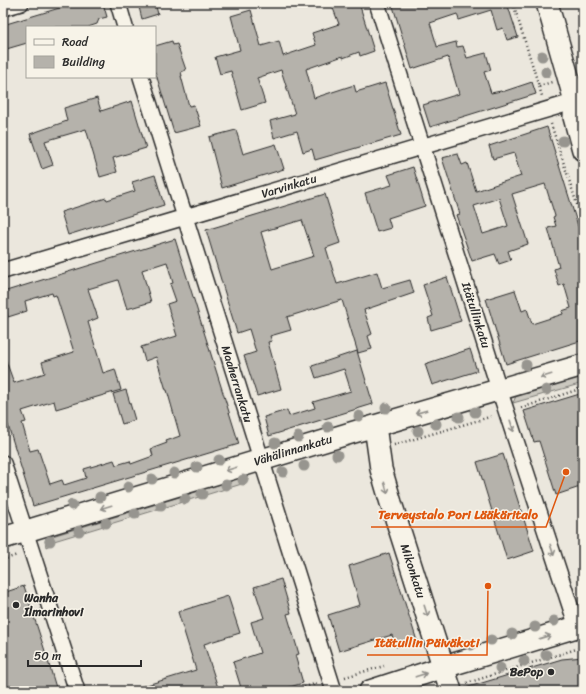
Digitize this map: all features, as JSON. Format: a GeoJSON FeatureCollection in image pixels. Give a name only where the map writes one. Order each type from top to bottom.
{"type":"FeatureCollection","features":[{"type":"Feature","properties":{"kind":"main road"},"geometry":{"type":"LineString","coordinates":[[547,3],[580,104],[574,117],[583,150]]}},
{"type":"Feature","properties":{"kind":"main road","name":"Vähälinnankatu"},"geometry":{"type":"LineString","coordinates":[[3,538],[583,364]]}},
{"type":"Feature","properties":{"kind":"main road","name":"Mikonkatu"},"geometry":{"type":"LineString","coordinates":[[375,426],[381,469],[451,690]]}},
{"type":"Feature","properties":{"kind":"main road"},"geometry":{"type":"LineString","coordinates":[[370,691],[580,626]]}},
{"type":"Feature","properties":{"kind":"street"},"geometry":{"type":"LineString","coordinates":[[3,8],[21,3]]}},
{"type":"Feature","properties":{"kind":"street"},"geometry":{"type":"LineString","coordinates":[[118,3],[125,26]]}},
{"type":"Feature","properties":{"kind":"street","name":"Itätullinkatu"},"geometry":{"type":"LineString","coordinates":[[377,3],[499,389],[580,626]]}},
{"type":"Feature","properties":{"kind":"street","name":"Maaherrankatu"},"geometry":{"type":"LineString","coordinates":[[141,78],[332,685]]}},
{"type":"Feature","properties":{"kind":"street","name":"Varvinkatu"},"geometry":{"type":"LineString","coordinates":[[3,272],[422,146],[580,104]]}},
{"type":"Feature","properties":{"kind":"street"},"geometry":{"type":"LineString","coordinates":[[3,463],[77,691]]}},
{"type":"Feature","properties":{"kind":"path"},"geometry":{"type":"LineString","coordinates":[[379,449],[507,412],[583,388]]}},
{"type":"Feature","properties":{"kind":"path"},"geometry":{"type":"LineString","coordinates":[[451,690],[583,647]]}},
{"type":"Feature","properties":{"kind":"path"},"geometry":{"type":"LineString","coordinates":[[293,691],[314,684],[332,685],[342,676],[345,677],[390,664]]}},
{"type":"Feature","properties":{"kind":"path"},"geometry":{"type":"LineString","coordinates":[[314,684],[316,691]]}},
{"type":"Feature","properties":{"kind":"shaded area"},"geometry":{"type":"Polygon","coordinates":[[[583,376],[583,383],[513,403],[516,396],[583,376]]]}},
{"type":"Feature","properties":{"kind":"shaded area"},"geometry":{"type":"Polygon","coordinates":[[[245,476],[249,477],[245,483],[54,541],[46,547],[46,538],[245,476]]]}},
{"type":"Feature","properties":{"kind":"building"},"geometry":{"type":"Polygon","coordinates":[[[76,3],[103,3],[107,17],[99,19],[97,24],[91,26],[26,26],[26,43],[3,50],[3,25],[76,3]]]}},
{"type":"Feature","properties":{"kind":"building"},"geometry":{"type":"Polygon","coordinates":[[[138,3],[155,3],[158,14],[142,19],[138,3]]]}},
{"type":"Feature","properties":{"kind":"building"},"geometry":{"type":"Polygon","coordinates":[[[331,3],[359,3],[374,51],[360,56],[359,52],[343,58],[343,56],[306,69],[314,98],[354,85],[356,92],[385,83],[401,135],[315,160],[312,149],[303,152],[297,131],[274,138],[270,121],[295,114],[281,70],[257,78],[265,103],[242,110],[231,71],[220,74],[215,57],[240,50],[231,16],[251,10],[261,46],[279,41],[283,56],[316,45],[312,33],[339,24],[331,3]]]}},
{"type":"Feature","properties":{"kind":"building"},"geometry":{"type":"Polygon","coordinates":[[[392,3],[507,3],[518,37],[507,40],[503,28],[497,30],[491,10],[459,20],[457,14],[430,23],[437,47],[456,42],[457,47],[463,46],[467,58],[486,53],[491,70],[484,72],[491,93],[502,92],[532,82],[536,94],[430,127],[423,105],[459,94],[448,57],[412,69],[392,3]]]}},
{"type":"Feature","properties":{"kind":"building"},"geometry":{"type":"Polygon","coordinates":[[[172,41],[173,45],[177,44],[186,70],[181,72],[181,76],[189,106],[194,105],[201,126],[174,133],[156,74],[156,46],[172,41]]]}},
{"type":"Feature","properties":{"kind":"building"},"geometry":{"type":"Polygon","coordinates":[[[97,98],[101,111],[132,101],[146,148],[113,158],[117,172],[100,177],[86,129],[45,141],[53,165],[42,169],[30,134],[67,121],[64,108],[97,98]]]}},
{"type":"Feature","properties":{"kind":"building"},"geometry":{"type":"Polygon","coordinates":[[[547,127],[583,239],[583,340],[506,364],[486,299],[515,290],[522,311],[527,309],[532,324],[563,314],[562,311],[571,308],[564,284],[559,286],[554,269],[559,267],[548,228],[556,226],[553,217],[555,216],[545,184],[512,194],[528,244],[508,251],[511,260],[499,264],[495,254],[472,261],[456,215],[460,214],[442,158],[458,154],[462,165],[467,163],[476,191],[521,176],[514,153],[493,159],[489,146],[547,127]],[[499,198],[474,206],[483,234],[508,226],[499,198]]]}},
{"type":"Feature","properties":{"kind":"building"},"geometry":{"type":"Polygon","coordinates":[[[236,130],[243,154],[276,144],[284,169],[222,188],[209,137],[236,130]]]}},
{"type":"Feature","properties":{"kind":"building"},"geometry":{"type":"Polygon","coordinates":[[[413,167],[425,206],[388,218],[391,228],[377,232],[365,193],[392,185],[388,175],[413,167]]]}},
{"type":"Feature","properties":{"kind":"building"},"geometry":{"type":"Polygon","coordinates":[[[155,175],[164,205],[68,235],[61,212],[135,191],[132,182],[155,175]]]}},
{"type":"Feature","properties":{"kind":"building"},"geometry":{"type":"Polygon","coordinates":[[[325,194],[340,243],[326,248],[337,284],[377,272],[382,288],[410,280],[414,293],[364,310],[372,334],[368,336],[372,349],[358,353],[342,300],[287,317],[291,330],[270,336],[272,341],[268,342],[281,389],[257,396],[244,356],[256,352],[249,329],[237,333],[206,230],[325,194]],[[302,220],[261,232],[272,269],[314,256],[302,220]]]}},
{"type":"Feature","properties":{"kind":"building"},"geometry":{"type":"Polygon","coordinates":[[[175,239],[239,444],[33,506],[3,409],[3,358],[5,358],[14,383],[45,373],[42,362],[74,352],[56,295],[53,296],[52,293],[25,301],[27,311],[8,317],[3,300],[3,292],[175,239]],[[167,262],[142,270],[151,302],[127,309],[118,280],[88,289],[98,318],[88,322],[103,373],[115,369],[121,390],[56,409],[54,401],[22,411],[26,422],[22,423],[30,451],[38,449],[50,484],[62,480],[64,485],[86,478],[84,469],[114,460],[116,465],[130,461],[131,464],[153,456],[151,449],[180,436],[156,357],[145,361],[141,347],[177,336],[167,304],[176,301],[170,284],[173,283],[167,262]]]}},
{"type":"Feature","properties":{"kind":"building"},"geometry":{"type":"Polygon","coordinates":[[[447,277],[461,321],[431,330],[428,318],[433,316],[423,285],[447,277]]]}},
{"type":"Feature","properties":{"kind":"building"},"geometry":{"type":"Polygon","coordinates":[[[470,349],[477,371],[432,385],[425,364],[470,349]]]}},
{"type":"Feature","properties":{"kind":"building"},"geometry":{"type":"Polygon","coordinates":[[[357,351],[373,404],[269,436],[264,417],[287,410],[289,416],[315,408],[313,402],[351,391],[344,369],[316,378],[312,366],[357,351]]]}},
{"type":"Feature","properties":{"kind":"building"},"geometry":{"type":"Polygon","coordinates":[[[126,390],[135,420],[122,424],[113,394],[126,390]]]}},
{"type":"Feature","properties":{"kind":"building"},"geometry":{"type":"Polygon","coordinates":[[[583,393],[583,486],[556,495],[539,441],[534,442],[524,411],[583,393]]]}},
{"type":"Feature","properties":{"kind":"building"},"geometry":{"type":"Polygon","coordinates":[[[503,454],[534,551],[507,560],[477,462],[503,454]]]}},
{"type":"Feature","properties":{"kind":"building"},"geometry":{"type":"Polygon","coordinates":[[[389,553],[417,641],[396,647],[392,635],[339,651],[328,615],[360,605],[349,566],[389,553]]]}},
{"type":"Feature","properties":{"kind":"building"},"geometry":{"type":"Polygon","coordinates":[[[281,579],[291,613],[287,614],[299,654],[295,655],[303,683],[277,691],[242,691],[233,662],[260,653],[251,622],[264,618],[254,587],[281,579]]]}},
{"type":"Feature","properties":{"kind":"building"},"geometry":{"type":"Polygon","coordinates":[[[24,586],[57,691],[3,691],[3,593],[24,586]]]}},
{"type":"Feature","properties":{"kind":"building"},"geometry":{"type":"Polygon","coordinates":[[[228,596],[240,633],[204,644],[219,691],[137,691],[137,688],[196,670],[178,612],[228,596]]]}},
{"type":"Feature","properties":{"kind":"building","name":"BePop"},"geometry":{"type":"Polygon","coordinates":[[[583,657],[583,691],[466,691],[465,688],[562,659],[583,657]]]}},
{"type":"Feature","properties":{"kind":"place","name":"Terveystalo Pori Lääkäritalo"},"geometry":{"type":"Point","coordinates":[566,472]}},
{"type":"Feature","properties":{"kind":"place","name":"Itätullin Päiväkoti"},"geometry":{"type":"Point","coordinates":[488,586]}},
{"type":"Feature","properties":{"kind":"place","name":"Wanha Ilmarinhovi"},"geometry":{"type":"Point","coordinates":[16,605]}},
{"type":"Feature","properties":{"kind":"place","name":"BePop"},"geometry":{"type":"Point","coordinates":[551,672]}}]}
